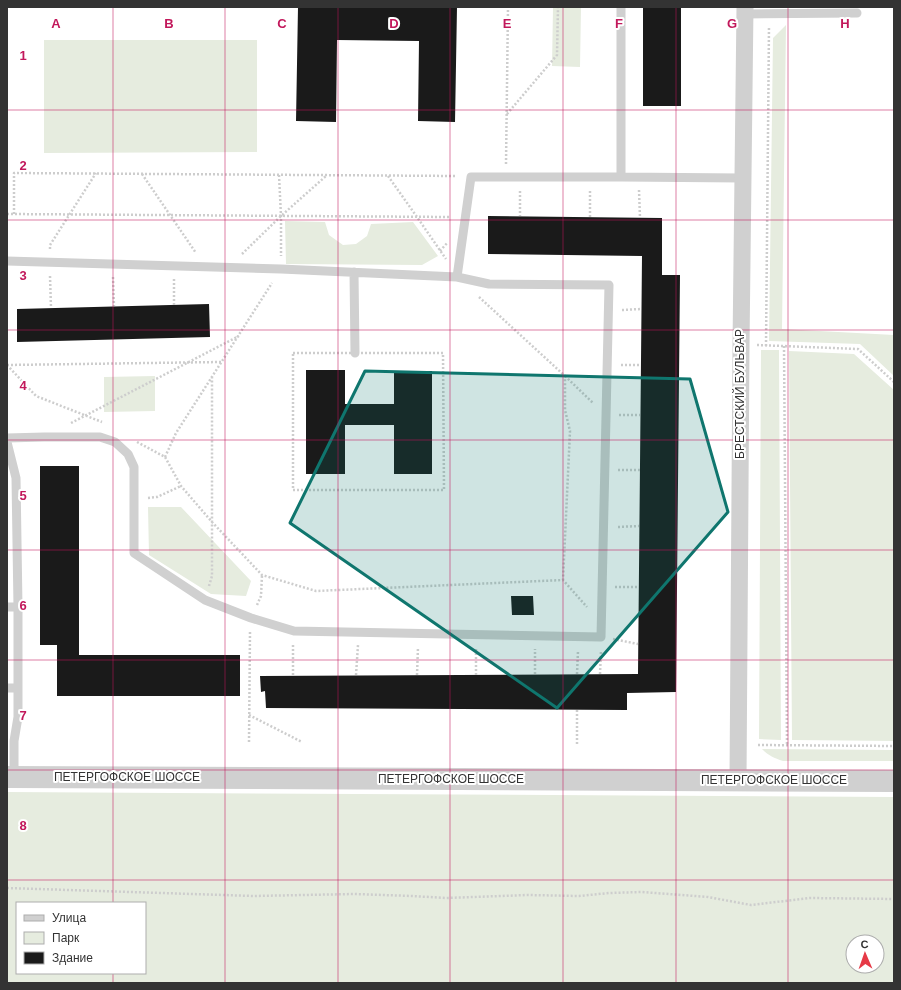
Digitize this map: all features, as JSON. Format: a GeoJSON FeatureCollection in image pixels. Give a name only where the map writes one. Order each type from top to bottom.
{"type":"FeatureCollection","features":[{"type":"Feature","properties":{"kind":"street","name":"БРЕСТСКИЙ БУЛЬВАР"},"geometry":{"type":"LineString","coordinates":[[738,780],[744,10]]}},
{"type":"Feature","properties":{"kind":"street","name":"ПЕТЕРГОФСКОЕ ШОССЕ"},"geometry":{"type":"LineString","coordinates":[[10,777],[894,781]]}},
{"type":"Feature","properties":{"kind":"lane"},"geometry":{"type":"LineString","coordinates":[[621,7],[621,177]]}},
{"type":"Feature","properties":{"kind":"lane"},"geometry":{"type":"LineString","coordinates":[[744,10],[769,13],[856,13]]}},
{"type":"Feature","properties":{"kind":"lane"},"geometry":{"type":"LineString","coordinates":[[457,277],[471,177],[742,178]]}},
{"type":"Feature","properties":{"kind":"lane"},"geometry":{"type":"LineString","coordinates":[[7,261],[206,266],[354,272],[457,277],[489,284],[609,285],[601,637],[294,631],[251,618],[205,600],[134,553],[134,467],[128,454],[115,442],[100,437],[44,436],[7,438]]}},
{"type":"Feature","properties":{"kind":"lane"},"geometry":{"type":"LineString","coordinates":[[354,272],[355,353]]}},
{"type":"Feature","properties":{"kind":"lane"},"geometry":{"type":"LineString","coordinates":[[7,442],[12,478],[18,607],[18,717],[10,777]]}},
{"type":"Feature","properties":{"kind":"lane"},"geometry":{"type":"LineString","coordinates":[[7,607],[18,607]]}},
{"type":"Feature","properties":{"kind":"lane"},"geometry":{"type":"LineString","coordinates":[[7,688],[18,688]]}},
{"type":"Feature","properties":{"kind":"path"},"geometry":{"type":"LineString","coordinates":[[506,177],[508,7]]}},
{"type":"Feature","properties":{"kind":"path"},"geometry":{"type":"LineString","coordinates":[[507,114],[557,56],[558,7]]}},
{"type":"Feature","properties":{"kind":"path"},"geometry":{"type":"LineString","coordinates":[[766,346],[769,13]]}},
{"type":"Feature","properties":{"kind":"path"},"geometry":{"type":"LineString","coordinates":[[14,214],[14,173],[458,176]]}},
{"type":"Feature","properties":{"kind":"path"},"geometry":{"type":"LineString","coordinates":[[51,308],[50,245],[96,173]]}},
{"type":"Feature","properties":{"kind":"path"},"geometry":{"type":"LineString","coordinates":[[142,174],[206,266]]}},
{"type":"Feature","properties":{"kind":"path"},"geometry":{"type":"LineString","coordinates":[[165,457],[176,432],[281,269],[279,175]]}},
{"type":"Feature","properties":{"kind":"path"},"geometry":{"type":"LineString","coordinates":[[229,267],[281,216],[327,175]]}},
{"type":"Feature","properties":{"kind":"path"},"geometry":{"type":"LineString","coordinates":[[388,176],[418,217],[457,277],[565,376],[606,416],[640,415]]}},
{"type":"Feature","properties":{"kind":"path"},"geometry":{"type":"LineString","coordinates":[[520,177],[520,216]]}},
{"type":"Feature","properties":{"kind":"path"},"geometry":{"type":"LineString","coordinates":[[590,177],[590,217]]}},
{"type":"Feature","properties":{"kind":"path"},"geometry":{"type":"LineString","coordinates":[[638,177],[640,218]]}},
{"type":"Feature","properties":{"kind":"path"},"geometry":{"type":"LineString","coordinates":[[7,214],[454,217]]}},
{"type":"Feature","properties":{"kind":"path"},"geometry":{"type":"LineString","coordinates":[[112,264],[114,306]]}},
{"type":"Feature","properties":{"kind":"path"},"geometry":{"type":"LineString","coordinates":[[174,266],[174,305]]}},
{"type":"Feature","properties":{"kind":"path"},"geometry":{"type":"LineString","coordinates":[[608,311],[641,310]]}},
{"type":"Feature","properties":{"kind":"path"},"geometry":{"type":"LineString","coordinates":[[44,436],[239,336]]}},
{"type":"Feature","properties":{"kind":"path"},"geometry":{"type":"LineString","coordinates":[[758,346],[858,349],[894,382]]}},
{"type":"Feature","properties":{"kind":"path"},"geometry":{"type":"LineString","coordinates":[[784,346],[787,746]]}},
{"type":"Feature","properties":{"kind":"path"},"geometry":{"type":"LineString","coordinates":[[293,353],[355,353],[444,353],[444,490],[293,490],[293,353]]}},
{"type":"Feature","properties":{"kind":"path"},"geometry":{"type":"LineString","coordinates":[[7,365],[221,362]]}},
{"type":"Feature","properties":{"kind":"path"},"geometry":{"type":"LineString","coordinates":[[7,365],[36,396],[108,425]]}},
{"type":"Feature","properties":{"kind":"path"},"geometry":{"type":"LineString","coordinates":[[607,365],[641,365]]}},
{"type":"Feature","properties":{"kind":"path"},"geometry":{"type":"LineString","coordinates":[[205,600],[212,576],[212,376]]}},
{"type":"Feature","properties":{"kind":"path"},"geometry":{"type":"LineString","coordinates":[[565,376],[565,410],[570,431],[563,580],[601,622]]}},
{"type":"Feature","properties":{"kind":"path"},"geometry":{"type":"LineString","coordinates":[[133,440],[165,457],[181,486],[262,576],[316,591],[563,580]]}},
{"type":"Feature","properties":{"kind":"path"},"geometry":{"type":"LineString","coordinates":[[604,470],[640,470]]}},
{"type":"Feature","properties":{"kind":"path"},"geometry":{"type":"LineString","coordinates":[[134,498],[157,497],[181,486]]}},
{"type":"Feature","properties":{"kind":"path"},"geometry":{"type":"LineString","coordinates":[[603,528],[639,526]]}},
{"type":"Feature","properties":{"kind":"path"},"geometry":{"type":"LineString","coordinates":[[249,742],[251,618],[261,596],[262,576]]}},
{"type":"Feature","properties":{"kind":"path"},"geometry":{"type":"LineString","coordinates":[[602,587],[638,586]]}},
{"type":"Feature","properties":{"kind":"path"},"geometry":{"type":"LineString","coordinates":[[292,675],[294,631]]}},
{"type":"Feature","properties":{"kind":"path"},"geometry":{"type":"LineString","coordinates":[[356,675],[360,633]]}},
{"type":"Feature","properties":{"kind":"path"},"geometry":{"type":"LineString","coordinates":[[417,675],[419,633]]}},
{"type":"Feature","properties":{"kind":"path"},"geometry":{"type":"LineString","coordinates":[[476,635],[476,674]]}},
{"type":"Feature","properties":{"kind":"path"},"geometry":{"type":"LineString","coordinates":[[534,674],[535,635]]}},
{"type":"Feature","properties":{"kind":"path"},"geometry":{"type":"LineString","coordinates":[[577,674],[578,636]]}},
{"type":"Feature","properties":{"kind":"path"},"geometry":{"type":"LineString","coordinates":[[600,674],[601,637],[638,644]]}},
{"type":"Feature","properties":{"kind":"path"},"geometry":{"type":"LineString","coordinates":[[577,710],[577,744]]}},
{"type":"Feature","properties":{"kind":"path"},"geometry":{"type":"LineString","coordinates":[[249,715],[302,742]]}},
{"type":"Feature","properties":{"kind":"path"},"geometry":{"type":"LineString","coordinates":[[758,745],[894,746]]}},
{"type":"Feature","properties":{"kind":"path"},"geometry":{"type":"LineString","coordinates":[[7,888],[254,896],[361,894],[446,898],[528,895],[579,896],[642,892],[708,897],[751,905],[810,898],[894,899]]}},
{"type":"Feature","properties":{"kind":"highlighted area"},"geometry":{"type":"Polygon","coordinates":[[[365,371],[690,379],[728,512],[557,708],[290,523],[365,371]]]}},
{"type":"Feature","properties":{"kind":"green space"},"geometry":{"type":"Polygon","coordinates":[[[524,7],[581,7],[580,67],[552,66],[553,8],[524,7]]]}},
{"type":"Feature","properties":{"kind":"green space"},"geometry":{"type":"Polygon","coordinates":[[[786,25],[782,329],[894,335],[894,376],[860,344],[769,341],[773,38],[786,25]]]}},
{"type":"Feature","properties":{"kind":"green space"},"geometry":{"type":"Polygon","coordinates":[[[44,40],[257,40],[257,152],[44,153],[44,40]]]}},
{"type":"Feature","properties":{"kind":"green space"},"geometry":{"type":"Polygon","coordinates":[[[285,221],[325,222],[329,235],[343,245],[356,244],[367,236],[371,224],[413,222],[438,256],[422,265],[286,264],[285,221]]]}},
{"type":"Feature","properties":{"kind":"green space"},"geometry":{"type":"Polygon","coordinates":[[[761,350],[779,350],[781,740],[759,739],[761,350]]]}},
{"type":"Feature","properties":{"kind":"green space"},"geometry":{"type":"Polygon","coordinates":[[[789,351],[854,354],[894,390],[894,741],[792,740],[789,351]]]}},
{"type":"Feature","properties":{"kind":"green space"},"geometry":{"type":"Polygon","coordinates":[[[155,376],[155,411],[104,412],[104,377],[155,376]]]}},
{"type":"Feature","properties":{"kind":"green space"},"geometry":{"type":"Polygon","coordinates":[[[148,507],[181,507],[251,581],[246,596],[211,594],[149,555],[148,507]]]}},
{"type":"Feature","properties":{"kind":"green space"},"geometry":{"type":"Polygon","coordinates":[[[762,749],[894,750],[894,761],[783,761],[762,749]]]}},
{"type":"Feature","properties":{"kind":"green space"},"geometry":{"type":"Polygon","coordinates":[[[7,792],[894,797],[894,983],[7,983],[7,792]]]}},
{"type":"Feature","properties":{"kind":"building"},"geometry":{"type":"Polygon","coordinates":[[[298,7],[457,7],[455,122],[418,121],[419,41],[337,40],[336,122],[296,121],[298,7]]]}},
{"type":"Feature","properties":{"kind":"building"},"geometry":{"type":"Polygon","coordinates":[[[643,7],[681,7],[681,106],[643,106],[643,7]]]}},
{"type":"Feature","properties":{"kind":"building"},"geometry":{"type":"Polygon","coordinates":[[[488,216],[662,218],[662,275],[680,275],[676,692],[627,693],[627,710],[266,708],[265,691],[261,692],[260,676],[638,674],[642,256],[488,254],[488,216]]]}},
{"type":"Feature","properties":{"kind":"building"},"geometry":{"type":"Polygon","coordinates":[[[209,304],[210,337],[17,342],[17,309],[209,304]]]}},
{"type":"Feature","properties":{"kind":"building"},"geometry":{"type":"Polygon","coordinates":[[[306,370],[345,370],[345,404],[394,404],[394,371],[432,371],[432,474],[394,474],[394,425],[345,425],[345,474],[306,474],[306,370]]]}},
{"type":"Feature","properties":{"kind":"building"},"geometry":{"type":"Polygon","coordinates":[[[40,466],[79,466],[79,655],[240,655],[240,696],[57,696],[57,645],[40,645],[40,466]]]}},
{"type":"Feature","properties":{"kind":"building"},"geometry":{"type":"Polygon","coordinates":[[[511,596],[533,596],[534,615],[512,615],[511,596]]]}}]}
